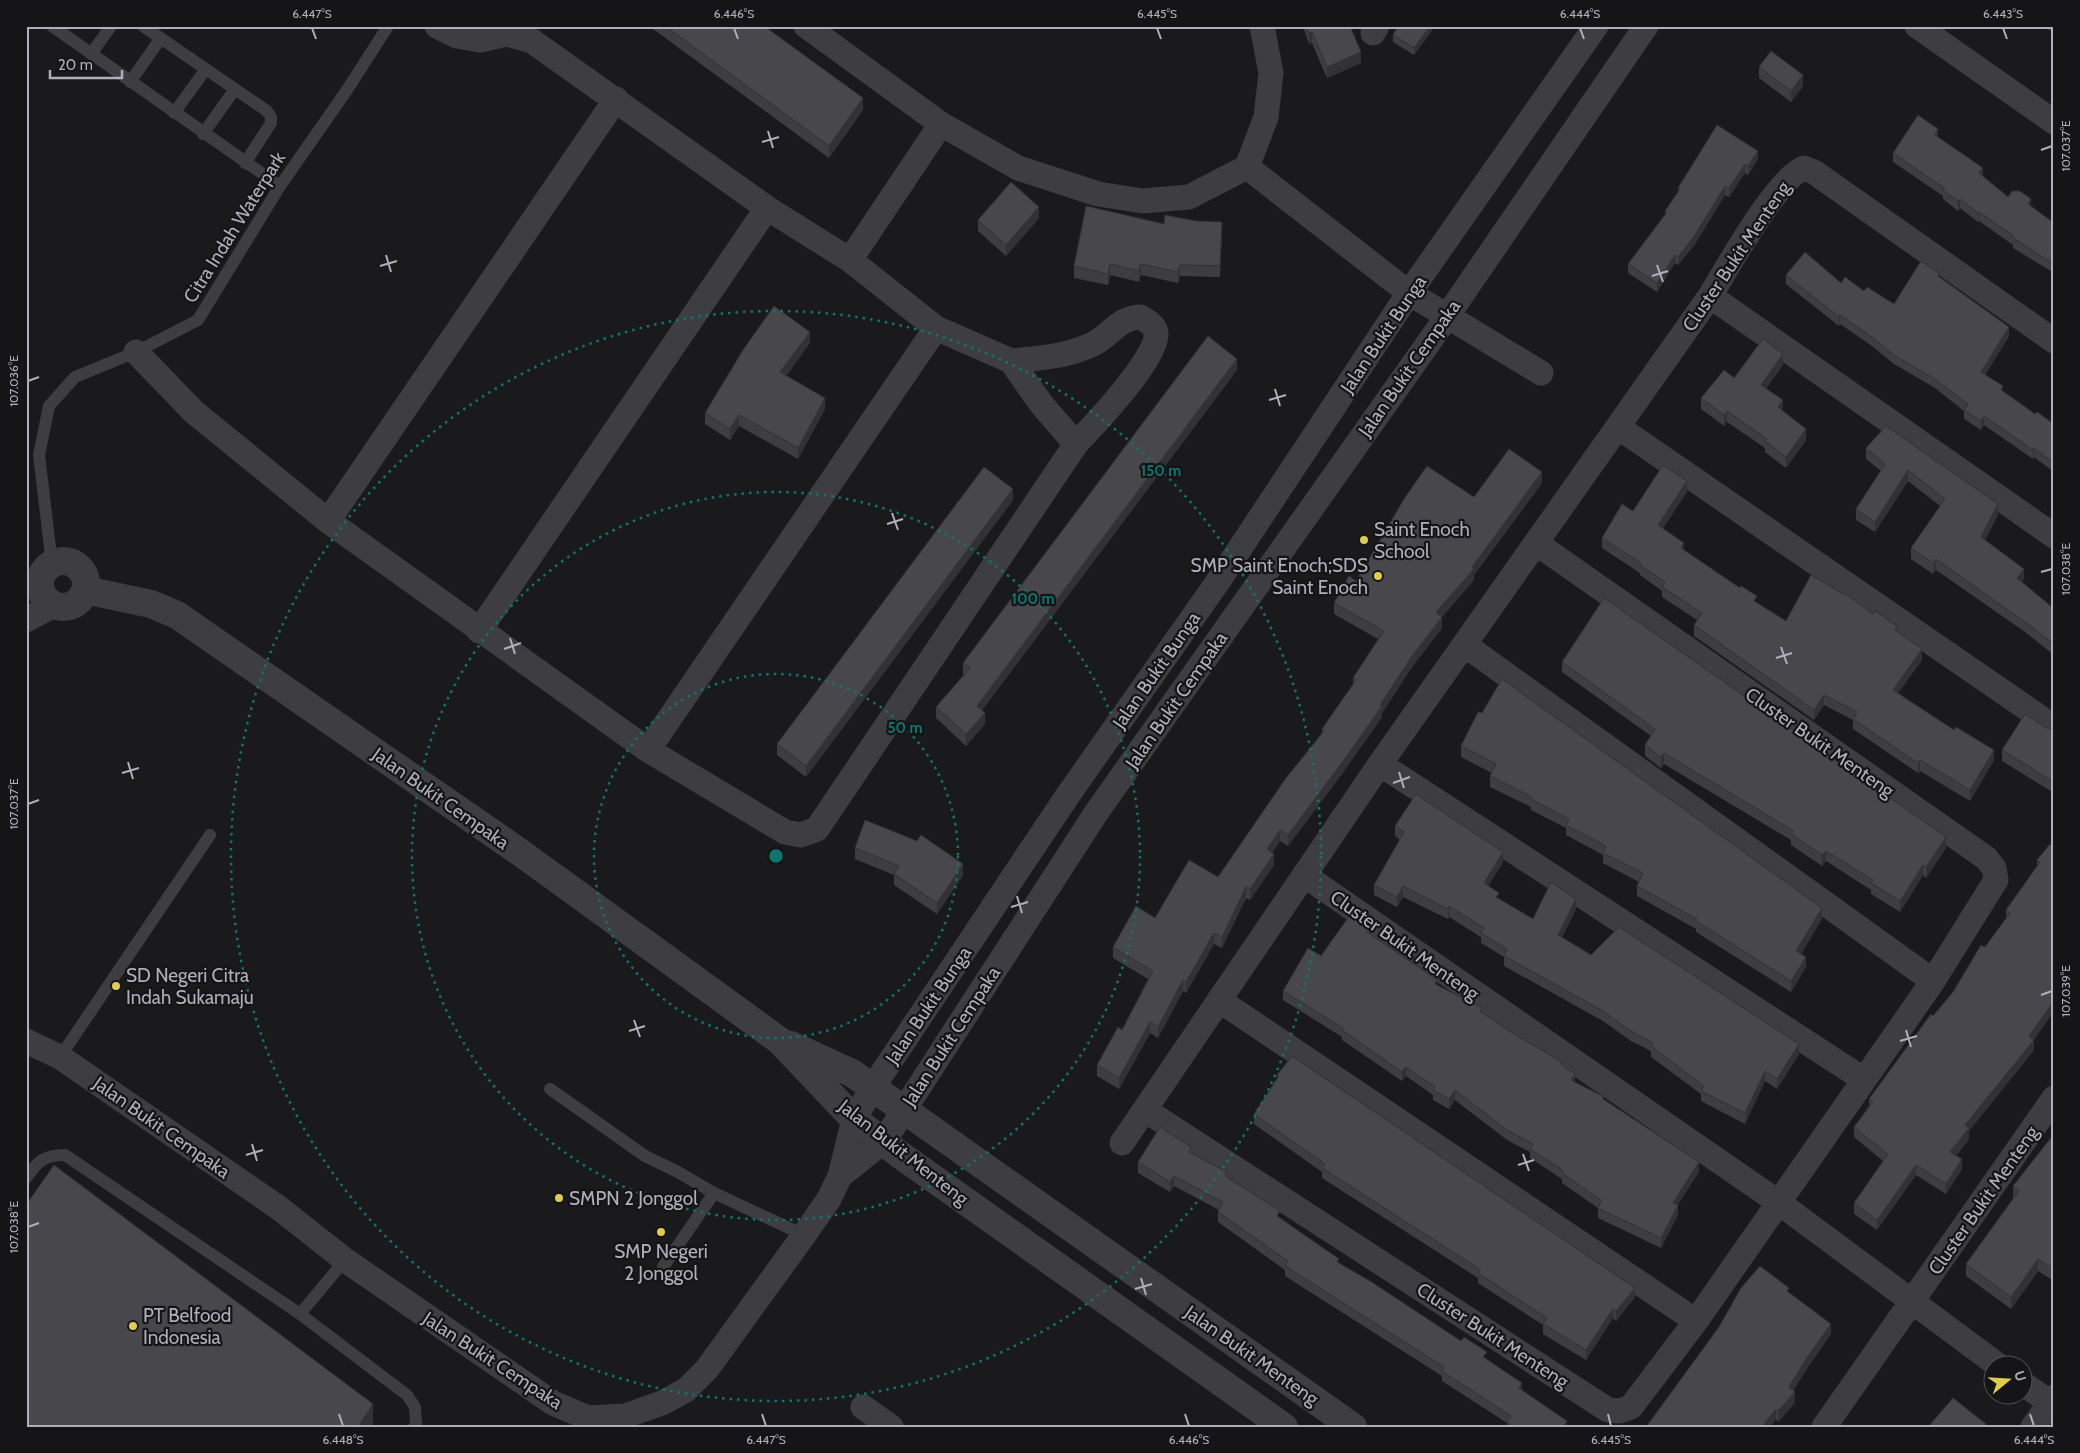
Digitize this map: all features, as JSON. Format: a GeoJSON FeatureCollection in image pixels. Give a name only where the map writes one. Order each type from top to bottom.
{"type":"FeatureCollection","features":[{"type":"Feature","properties":{"kind":"street"},"geometry":{"type":"LineString","coordinates":[[136,352],[194,412],[328,521],[479,631],[648,750],[785,832],[801,835],[817,829],[1076,444],[1116,401],[1152,351],[1156,334],[1155,329],[1140,317],[1131,317],[1117,324],[1094,344],[1065,356],[1011,361],[936,328],[850,260],[766,208],[616,99],[532,41],[507,34],[480,40],[458,36],[437,26]]}},
{"type":"Feature","properties":{"kind":"street"},"geometry":{"type":"LineString","coordinates":[[806,26],[941,124],[1018,168],[1098,194],[1143,201],[1189,197],[1247,167],[1266,117],[1271,73],[1262,26]]}},
{"type":"Feature","properties":{"kind":"street","name":"Jalan Bukit Bunga"},"geometry":{"type":"LineString","coordinates":[[840,1176],[854,1119],[873,1087],[1068,795],[1219,580],[1409,293],[1596,26]]}},
{"type":"Feature","properties":{"kind":"street","name":"Jalan Bukit Cempaka"},"geometry":{"type":"LineString","coordinates":[[26,1041],[60,1057],[279,1208],[345,1260],[553,1403],[588,1418],[625,1416],[662,1403],[686,1390],[707,1369],[804,1235],[829,1199],[840,1176],[884,1141],[1096,813],[1446,316],[1646,26]]}},
{"type":"Feature","properties":{"kind":"street"},"geometry":{"type":"LineString","coordinates":[[1917,26],[2054,122]]}},
{"type":"Feature","properties":{"kind":"street"},"geometry":{"type":"LineString","coordinates":[[328,521],[616,99]]}},
{"type":"Feature","properties":{"kind":"street"},"geometry":{"type":"LineString","coordinates":[[850,260],[941,124]]}},
{"type":"Feature","properties":{"kind":"street"},"geometry":{"type":"LineString","coordinates":[[1247,167],[1409,293],[1541,373]]}},
{"type":"Feature","properties":{"kind":"street","name":"Cluster Bukit Menteng"},"geometry":{"type":"LineString","coordinates":[[1122,1143],[1380,764],[1710,296],[1764,211],[1794,171],[1804,168],[1814,172],[2054,341]]}},
{"type":"Feature","properties":{"kind":"street"},"geometry":{"type":"LineString","coordinates":[[479,631],[766,208]]}},
{"type":"Feature","properties":{"kind":"street"},"geometry":{"type":"LineString","coordinates":[[1710,296],[2054,536]]}},
{"type":"Feature","properties":{"kind":"street"},"geometry":{"type":"LineString","coordinates":[[648,750],[936,328]]}},
{"type":"Feature","properties":{"kind":"street"},"geometry":{"type":"LineString","coordinates":[[1011,361],[1042,405],[1076,444]]}},
{"type":"Feature","properties":{"kind":"street"},"geometry":{"type":"LineString","coordinates":[[1618,427],[2054,727]]}},
{"type":"Feature","properties":{"kind":"street","name":"Cluster Bukit Menteng"},"geometry":{"type":"LineString","coordinates":[[1145,1110],[1608,1410],[1620,1411],[1631,1407],[1696,1320],[1863,1078],[1933,981],[1996,880],[1994,868],[1986,858],[1536,544]]}},
{"type":"Feature","properties":{"kind":"street"},"geometry":{"type":"LineString","coordinates":[[59,562],[74,564],[84,575],[85,590],[77,602],[71,606],[63,607],[50,602],[41,590],[42,575],[52,564],[59,562]]}},
{"type":"Feature","properties":{"kind":"street"},"geometry":{"type":"LineString","coordinates":[[1219,580],[1247,598]]}},
{"type":"Feature","properties":{"kind":"street","name":"Jalan Bukit Cempaka"},"geometry":{"type":"LineString","coordinates":[[85,590],[151,604],[177,616],[521,853],[780,1041]]}},
{"type":"Feature","properties":{"kind":"street"},"geometry":{"type":"LineString","coordinates":[[26,620],[46,610],[50,602]]}},
{"type":"Feature","properties":{"kind":"street"},"geometry":{"type":"LineString","coordinates":[[1465,645],[1933,981]]}},
{"type":"Feature","properties":{"kind":"street"},"geometry":{"type":"LineString","coordinates":[[1380,764],[1863,1078]]}},
{"type":"Feature","properties":{"kind":"street"},"geometry":{"type":"LineString","coordinates":[[1068,795],[1096,813]]}},
{"type":"Feature","properties":{"kind":"street","name":"Cluster Bukit Menteng"},"geometry":{"type":"LineString","coordinates":[[1304,875],[1778,1202],[1985,1356]]}},
{"type":"Feature","properties":{"kind":"street"},"geometry":{"type":"LineString","coordinates":[[1219,1000],[1696,1320]]}},
{"type":"Feature","properties":{"kind":"street","name":"Jalan Bukit Menteng"},"geometry":{"type":"LineString","coordinates":[[780,1041],[852,1072],[903,1110],[1353,1427]]}},
{"type":"Feature","properties":{"kind":"street","name":"Jalan Bukit Menteng"},"geometry":{"type":"LineString","coordinates":[[780,1041],[854,1119],[1284,1427]]}},
{"type":"Feature","properties":{"kind":"street","name":"Cluster Bukit Menteng"},"geometry":{"type":"LineString","coordinates":[[1824,1427],[2054,1098]]}},
{"type":"Feature","properties":{"kind":"street"},"geometry":{"type":"LineString","coordinates":[[2032,1389],[2052,1402],[2033,1427]]}},
{"type":"Feature","properties":{"kind":"street"},"geometry":{"type":"LineString","coordinates":[[863,1407],[891,1427]]}},
{"type":"Feature","properties":{"kind":"lane"},"geometry":{"type":"LineString","coordinates":[[52,26],[203,134],[280,186]]}},
{"type":"Feature","properties":{"kind":"lane"},"geometry":{"type":"LineString","coordinates":[[91,54],[110,26]]}},
{"type":"Feature","properties":{"kind":"lane"},"geometry":{"type":"LineString","coordinates":[[143,26],[266,111],[271,117],[271,123],[245,163]]}},
{"type":"Feature","properties":{"kind":"lane","name":"Citra Indah Waterpark"},"geometry":{"type":"LineString","coordinates":[[52,564],[39,455],[49,406],[75,377],[136,352],[198,320],[280,186],[347,90],[388,26]]}},
{"type":"Feature","properties":{"kind":"lane"},"geometry":{"type":"LineString","coordinates":[[130,82],[161,38]]}},
{"type":"Feature","properties":{"kind":"lane"},"geometry":{"type":"LineString","coordinates":[[174,113],[206,69]]}},
{"type":"Feature","properties":{"kind":"lane"},"geometry":{"type":"LineString","coordinates":[[203,134],[235,89]]}},
{"type":"Feature","properties":{"kind":"lane"},"geometry":{"type":"LineString","coordinates":[[60,1057],[210,835]]}},
{"type":"Feature","properties":{"kind":"lane"},"geometry":{"type":"LineString","coordinates":[[550,1089],[645,1156],[714,1193],[804,1235]]}},
{"type":"Feature","properties":{"kind":"lane"},"geometry":{"type":"LineString","coordinates":[[26,1178],[36,1165],[50,1155],[65,1155],[300,1314],[407,1395],[415,1407],[416,1424],[414,1427]]}},
{"type":"Feature","properties":{"kind":"lane"},"geometry":{"type":"LineString","coordinates":[[663,1267],[714,1193]]}},
{"type":"Feature","properties":{"kind":"lane"},"geometry":{"type":"LineString","coordinates":[[300,1314],[345,1260]]}},
{"type":"Feature","properties":{"kind":"building"},"geometry":{"type":"Polygon","coordinates":[[[665,26],[764,26],[863,98],[829,146],[665,26]]]}},
{"type":"Feature","properties":{"kind":"building"},"geometry":{"type":"Polygon","coordinates":[[[1306,26],[1350,26],[1361,52],[1327,67],[1312,32],[1309,33],[1306,26]]]}},
{"type":"Feature","properties":{"kind":"building"},"geometry":{"type":"Polygon","coordinates":[[[1398,26],[1430,26],[1414,48],[1393,35],[1398,26]]]}},
{"type":"Feature","properties":{"kind":"building"},"geometry":{"type":"Polygon","coordinates":[[[1771,51],[1803,75],[1791,91],[1759,67],[1771,51]]]}},
{"type":"Feature","properties":{"kind":"building"},"geometry":{"type":"Polygon","coordinates":[[[1918,115],[1938,129],[1935,135],[1983,168],[1979,173],[2008,197],[2012,191],[2020,191],[2031,199],[2028,204],[2054,223],[2054,264],[2013,238],[2014,236],[1960,199],[1958,201],[1943,190],[1944,188],[1893,153],[1918,115]]]}},
{"type":"Feature","properties":{"kind":"building"},"geometry":{"type":"Polygon","coordinates":[[[1717,125],[1758,151],[1748,166],[1745,164],[1729,188],[1725,186],[1695,235],[1678,257],[1675,255],[1657,283],[1628,264],[1667,212],[1665,211],[1680,189],[1678,188],[1717,125]]]}},
{"type":"Feature","properties":{"kind":"building"},"geometry":{"type":"Polygon","coordinates":[[[1011,182],[1039,207],[1006,245],[978,220],[1011,182]]]}},
{"type":"Feature","properties":{"kind":"building"},"geometry":{"type":"Polygon","coordinates":[[[1086,206],[1164,224],[1165,215],[1196,221],[1222,222],[1220,266],[1180,265],[1178,272],[1141,264],[1139,271],[1110,264],[1108,274],[1074,266],[1086,206]]]}},
{"type":"Feature","properties":{"kind":"building"},"geometry":{"type":"Polygon","coordinates":[[[1805,252],[1841,283],[1845,277],[1864,291],[1867,287],[1894,304],[1921,261],[1939,273],[1938,276],[2009,327],[1981,372],[2003,386],[2001,390],[2035,414],[2037,412],[2054,424],[2054,463],[1984,416],[1981,421],[1964,410],[1968,404],[1935,379],[1894,355],[1840,315],[1839,317],[1786,275],[1805,252]]]}},
{"type":"Feature","properties":{"kind":"building"},"geometry":{"type":"Polygon","coordinates":[[[774,306],[810,332],[780,372],[825,398],[798,448],[739,415],[730,429],[705,413],[743,350],[774,306]]]}},
{"type":"Feature","properties":{"kind":"building"},"geometry":{"type":"Polygon","coordinates":[[[1208,336],[1237,359],[977,706],[985,713],[966,734],[936,707],[970,668],[963,663],[1208,336]]]}},
{"type":"Feature","properties":{"kind":"building"},"geometry":{"type":"Polygon","coordinates":[[[1763,339],[1783,354],[1761,385],[1783,400],[1778,407],[1806,429],[1786,457],[1765,441],[1767,439],[1727,411],[1724,415],[1701,398],[1724,370],[1734,378],[1763,339]]]}},
{"type":"Feature","properties":{"kind":"building"},"geometry":{"type":"Polygon","coordinates":[[[1886,426],[1998,504],[1981,537],[2024,569],[2017,578],[2052,607],[2054,605],[2054,644],[1936,559],[1933,563],[1911,548],[1945,499],[1908,470],[1875,522],[1856,509],[1885,464],[1866,448],[1886,426]]]}},
{"type":"Feature","properties":{"kind":"building"},"geometry":{"type":"Polygon","coordinates":[[[1509,449],[1542,472],[1472,567],[1474,569],[1436,612],[1442,617],[1412,656],[1380,705],[1382,706],[1344,760],[1288,835],[1280,830],[1267,849],[1274,854],[1250,889],[1246,887],[1222,937],[1214,933],[1186,982],[1183,980],[1158,1027],[1150,1022],[1119,1078],[1097,1065],[1118,1027],[1122,1030],[1153,971],[1113,947],[1136,906],[1155,918],[1189,860],[1218,877],[1286,778],[1324,731],[1322,729],[1356,680],[1353,678],[1384,631],[1334,603],[1349,576],[1356,581],[1404,499],[1427,466],[1474,497],[1509,449]]]}},
{"type":"Feature","properties":{"kind":"building"},"geometry":{"type":"Polygon","coordinates":[[[1663,465],[1687,481],[1658,525],[1684,543],[1681,548],[1740,588],[1741,586],[1757,596],[1754,601],[1786,621],[1811,575],[1846,594],[1873,614],[1875,611],[1897,626],[1895,630],[1922,649],[1893,690],[1954,730],[1956,727],[1994,750],[1970,790],[1920,760],[1918,763],[1853,719],[1857,712],[1824,695],[1814,710],[1694,625],[1702,613],[1662,587],[1665,582],[1640,565],[1641,563],[1602,538],[1622,504],[1633,511],[1663,465]]]}},
{"type":"Feature","properties":{"kind":"building"},"geometry":{"type":"Polygon","coordinates":[[[984,467],[1013,489],[806,766],[777,744],[984,467]]]}},
{"type":"Feature","properties":{"kind":"building"},"geometry":{"type":"Polygon","coordinates":[[[1604,598],[1946,837],[1926,867],[1923,865],[1900,901],[1871,883],[1873,880],[1826,851],[1822,855],[1791,834],[1794,831],[1664,753],[1661,757],[1645,745],[1655,729],[1562,662],[1604,598]]]}},
{"type":"Feature","properties":{"kind":"building"},"geometry":{"type":"Polygon","coordinates":[[[1502,679],[1822,908],[1796,951],[1806,957],[1791,981],[1696,921],[1697,919],[1637,886],[1643,873],[1603,853],[1606,846],[1566,825],[1569,819],[1531,799],[1532,797],[1490,776],[1496,764],[1461,746],[1478,712],[1482,713],[1502,679]]]}},
{"type":"Feature","properties":{"kind":"building"},"geometry":{"type":"Polygon","coordinates":[[[2025,714],[2046,728],[2054,729],[2054,782],[2002,750],[2025,714]]]}},
{"type":"Feature","properties":{"kind":"building"},"geometry":{"type":"Polygon","coordinates":[[[1416,794],[1503,852],[1484,883],[1499,893],[1496,897],[1533,919],[1551,882],[1576,899],[1558,935],[1591,955],[1619,927],[1799,1044],[1777,1079],[1765,1071],[1745,1113],[1701,1091],[1704,1086],[1651,1046],[1653,1043],[1631,1031],[1603,1011],[1504,956],[1507,949],[1481,933],[1484,928],[1449,906],[1448,909],[1403,886],[1397,897],[1374,885],[1404,832],[1395,826],[1416,794]]]}},
{"type":"Feature","properties":{"kind":"building"},"geometry":{"type":"Polygon","coordinates":[[[865,820],[917,841],[921,835],[963,864],[937,903],[894,874],[899,866],[855,848],[865,820]]]}},
{"type":"Feature","properties":{"kind":"building"},"geometry":{"type":"Polygon","coordinates":[[[2050,844],[2054,847],[2054,1001],[2029,1036],[2034,1040],[1965,1125],[1969,1128],[1950,1152],[1962,1159],[1946,1184],[1916,1165],[1877,1220],[1854,1203],[1888,1154],[1854,1127],[1873,1102],[1869,1099],[1931,1014],[1933,1016],[1953,992],[1981,945],[1985,947],[2010,913],[2006,910],[2040,862],[2037,860],[2050,844]]]}},
{"type":"Feature","properties":{"kind":"building"},"geometry":{"type":"Polygon","coordinates":[[[1350,915],[1370,928],[1367,932],[1437,980],[1435,984],[1482,1008],[1480,1011],[1506,1029],[1562,1062],[1561,1064],[1575,1074],[1571,1080],[1604,1097],[1603,1099],[1699,1162],[1673,1203],[1678,1205],[1661,1238],[1598,1208],[1601,1200],[1562,1173],[1564,1171],[1530,1149],[1533,1144],[1507,1130],[1455,1090],[1449,1099],[1433,1090],[1435,1087],[1406,1067],[1402,1072],[1342,1030],[1343,1028],[1283,991],[1308,948],[1321,956],[1350,915]]]}},
{"type":"Feature","properties":{"kind":"building"},"geometry":{"type":"Polygon","coordinates":[[[1292,1056],[1635,1288],[1616,1311],[1613,1309],[1586,1350],[1543,1324],[1547,1318],[1478,1273],[1481,1270],[1322,1168],[1325,1164],[1254,1114],[1279,1076],[1277,1075],[1292,1056]]]}},
{"type":"Feature","properties":{"kind":"building"},"geometry":{"type":"Polygon","coordinates":[[[1160,1127],[1191,1147],[1189,1152],[1227,1172],[1225,1176],[1280,1211],[1277,1216],[1339,1259],[1337,1262],[1370,1281],[1461,1341],[1464,1337],[1487,1352],[1483,1357],[1522,1383],[1519,1388],[1567,1421],[1563,1427],[1514,1427],[1507,1422],[1511,1416],[1442,1371],[1444,1367],[1285,1266],[1288,1261],[1218,1212],[1223,1202],[1174,1176],[1170,1182],[1138,1162],[1160,1127]]]}},
{"type":"Feature","properties":{"kind":"building"},"geometry":{"type":"Polygon","coordinates":[[[2054,1134],[2054,1269],[2038,1259],[2011,1297],[1966,1264],[2019,1191],[2013,1186],[2054,1134]]]}},
{"type":"Feature","properties":{"kind":"building","name":"PT Belfood Indonesia"},"geometry":{"type":"Polygon","coordinates":[[[54,1165],[373,1404],[358,1427],[26,1427],[26,1205],[54,1165]]]}},
{"type":"Feature","properties":{"kind":"building"},"geometry":{"type":"Polygon","coordinates":[[[1760,1266],[1789,1288],[1787,1291],[1831,1324],[1789,1387],[1795,1392],[1778,1411],[1776,1409],[1762,1427],[1646,1427],[1719,1327],[1741,1288],[1760,1266]]]}},
{"type":"Feature","properties":{"kind":"building"},"geometry":{"type":"Polygon","coordinates":[[[1953,1398],[1986,1424],[1984,1427],[1928,1427],[1953,1398]]]}},
{"type":"Feature","properties":{"kind":"place","name":"Saint Enoch School"},"geometry":{"type":"Point","coordinates":[1364,540]}},
{"type":"Feature","properties":{"kind":"place","name":"SMP Saint Enoch;SDS Saint Enoch"},"geometry":{"type":"Point","coordinates":[1378,576]}},
{"type":"Feature","properties":{"kind":"place","name":"SD Negeri Citra Indah Sukamaju"},"geometry":{"type":"Point","coordinates":[116,986]}},
{"type":"Feature","properties":{"kind":"place","name":"SMPN 2 Jonggol"},"geometry":{"type":"Point","coordinates":[559,1198]}},
{"type":"Feature","properties":{"kind":"place","name":"SMP Negeri 2 Jonggol"},"geometry":{"type":"Point","coordinates":[661,1232]}},
{"type":"Feature","properties":{"kind":"place","name":"PT Belfood Indonesia"},"geometry":{"type":"Point","coordinates":[133,1326]}}]}
